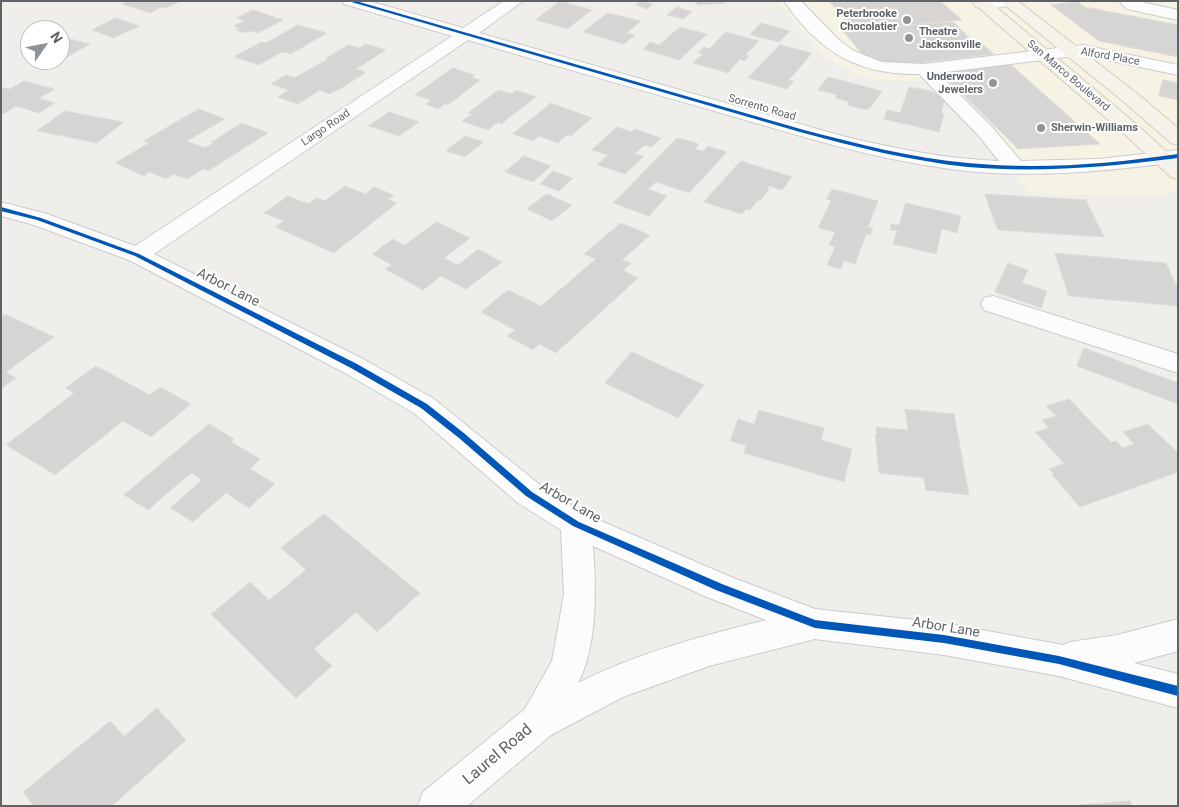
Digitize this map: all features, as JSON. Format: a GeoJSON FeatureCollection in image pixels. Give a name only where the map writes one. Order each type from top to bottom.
{"type":"FeatureCollection","features":[{"type":"Feature","properties":{"kind":"main road","name":"San Marco Boulevard"},"geometry":{"type":"LineString","coordinates":[[1008,1],[1178,139]]}},
{"type":"Feature","properties":{"kind":"main road","name":"San Marco Boulevard"},"geometry":{"type":"LineString","coordinates":[[980,3],[1170,157],[1178,173]]}},
{"type":"Feature","properties":{"kind":"street","name":"Sorrento Road"},"geometry":{"type":"LineString","coordinates":[[350,1],[847,143],[918,158],[968,165],[1072,168],[1170,157]]}},
{"type":"Feature","properties":{"kind":"street","name":"Largo Road"},"geometry":{"type":"LineString","coordinates":[[137,255],[514,1]]}},
{"type":"Feature","properties":{"kind":"street","name":"Alford Place"},"geometry":{"type":"LineString","coordinates":[[792,1],[829,43],[856,60],[886,68],[902,70],[924,69],[1083,50],[1178,70]]}},
{"type":"Feature","properties":{"kind":"street"},"geometry":{"type":"LineString","coordinates":[[980,3],[1008,1]]}},
{"type":"Feature","properties":{"kind":"street"},"geometry":{"type":"LineString","coordinates":[[1126,1],[1133,6],[1178,15]]}},
{"type":"Feature","properties":{"kind":"street"},"geometry":{"type":"LineString","coordinates":[[924,69],[985,131],[1015,167]]}},
{"type":"Feature","properties":{"kind":"street","name":"Arbor Lane"},"geometry":{"type":"LineString","coordinates":[[1,209],[39,220],[137,255],[354,366],[424,406],[462,436],[528,494],[576,524],[719,587],[815,624],[944,639],[1059,660],[1178,691]]}},
{"type":"Feature","properties":{"kind":"street"},"geometry":{"type":"LineString","coordinates":[[994,304],[1178,364]]}},
{"type":"Feature","properties":{"kind":"street","name":"Laurel Road"},"geometry":{"type":"LineString","coordinates":[[437,806],[538,722],[570,664],[580,594],[576,524]]}},
{"type":"Feature","properties":{"kind":"street"},"geometry":{"type":"LineString","coordinates":[[538,722],[613,683],[709,650],[815,624]]}},
{"type":"Feature","properties":{"kind":"street","name":"Arbor Lane"},"geometry":{"type":"LineString","coordinates":[[1059,660],[1117,651],[1178,635]]}},
{"type":"Feature","properties":{"kind":"shaded area"},"geometry":{"type":"Polygon","coordinates":[[[777,1],[1178,1],[1178,192],[1150,196],[1031,194],[954,105],[922,81],[883,81],[857,75],[835,64],[820,52],[777,1]]]}},
{"type":"Feature","properties":{"kind":"building"},"geometry":{"type":"Polygon","coordinates":[[[128,1],[181,1],[166,8],[161,7],[150,13],[122,4],[128,1]]]}},
{"type":"Feature","properties":{"kind":"building"},"geometry":{"type":"Polygon","coordinates":[[[560,1],[592,10],[567,29],[536,20],[560,1]]]}},
{"type":"Feature","properties":{"kind":"building"},"geometry":{"type":"Polygon","coordinates":[[[642,1],[653,4],[647,9],[636,5],[642,1]]]}},
{"type":"Feature","properties":{"kind":"building"},"geometry":{"type":"Polygon","coordinates":[[[695,1],[724,1],[725,3],[698,5],[695,1]]]}},
{"type":"Feature","properties":{"kind":"building"},"geometry":{"type":"Polygon","coordinates":[[[829,1],[940,1],[962,20],[856,30],[829,1]]]}},
{"type":"Feature","properties":{"kind":"building"},"geometry":{"type":"Polygon","coordinates":[[[1077,2],[1085,7],[1178,25],[1178,57],[1099,41],[1051,5],[1077,2]]]}},
{"type":"Feature","properties":{"kind":"building"},"geometry":{"type":"Polygon","coordinates":[[[677,7],[692,12],[683,19],[667,15],[677,7]]]}},
{"type":"Feature","properties":{"kind":"building"},"geometry":{"type":"Polygon","coordinates":[[[253,10],[283,20],[258,33],[250,31],[245,33],[236,30],[240,28],[234,26],[244,21],[237,18],[253,10]]]}},
{"type":"Feature","properties":{"kind":"building"},"geometry":{"type":"Polygon","coordinates":[[[608,13],[641,21],[627,33],[635,35],[624,44],[583,32],[608,13]]]}},
{"type":"Feature","properties":{"kind":"building"},"geometry":{"type":"Polygon","coordinates":[[[116,18],[139,26],[114,38],[92,30],[116,18]]]}},
{"type":"Feature","properties":{"kind":"building","name":"Theatre Jacksonville"},"geometry":{"type":"Polygon","coordinates":[[[953,22],[978,46],[983,45],[994,54],[918,63],[881,63],[864,56],[843,31],[953,22]]]}},
{"type":"Feature","properties":{"kind":"building"},"geometry":{"type":"Polygon","coordinates":[[[761,23],[790,31],[779,42],[750,35],[761,23]]]}},
{"type":"Feature","properties":{"kind":"building"},"geometry":{"type":"Polygon","coordinates":[[[298,25],[327,33],[291,54],[282,52],[259,65],[234,57],[261,42],[266,43],[298,25]]]}},
{"type":"Feature","properties":{"kind":"building"},"geometry":{"type":"Polygon","coordinates":[[[680,27],[707,34],[679,60],[643,49],[650,42],[659,45],[680,27]]]}},
{"type":"Feature","properties":{"kind":"building"},"geometry":{"type":"Polygon","coordinates":[[[726,32],[759,41],[745,55],[749,56],[745,61],[740,59],[728,73],[693,63],[703,54],[698,53],[704,47],[709,49],[726,32]]]}},
{"type":"Feature","properties":{"kind":"building"},"geometry":{"type":"Polygon","coordinates":[[[71,39],[90,44],[70,56],[71,39]]]}},
{"type":"Feature","properties":{"kind":"building"},"geometry":{"type":"Polygon","coordinates":[[[366,44],[386,50],[356,69],[366,72],[345,86],[330,94],[320,90],[298,104],[277,97],[289,90],[271,84],[286,75],[294,78],[328,59],[326,58],[348,45],[359,48],[366,44]]]}},
{"type":"Feature","properties":{"kind":"building"},"geometry":{"type":"Polygon","coordinates":[[[780,45],[812,53],[789,80],[794,81],[787,89],[748,78],[780,45]]]}},
{"type":"Feature","properties":{"kind":"building"},"geometry":{"type":"Polygon","coordinates":[[[1010,64],[1100,144],[1018,149],[940,72],[1010,64]]]}},
{"type":"Feature","properties":{"kind":"building"},"geometry":{"type":"Polygon","coordinates":[[[453,68],[475,75],[471,77],[480,80],[448,105],[445,104],[438,109],[425,104],[431,100],[415,95],[453,68]]]}},
{"type":"Feature","properties":{"kind":"building"},"geometry":{"type":"Polygon","coordinates":[[[828,77],[882,91],[871,107],[866,110],[847,105],[849,102],[835,98],[837,95],[818,90],[828,77]]]}},
{"type":"Feature","properties":{"kind":"building"},"geometry":{"type":"Polygon","coordinates":[[[1163,80],[1178,83],[1178,100],[1159,96],[1163,80]]]}},
{"type":"Feature","properties":{"kind":"building"},"geometry":{"type":"Polygon","coordinates":[[[24,81],[55,89],[39,98],[55,103],[39,113],[16,106],[1,115],[1,88],[10,89],[24,81]]]}},
{"type":"Feature","properties":{"kind":"building"},"geometry":{"type":"Polygon","coordinates":[[[909,87],[931,91],[945,99],[941,113],[944,113],[939,132],[884,119],[887,110],[900,113],[909,87]]]}},
{"type":"Feature","properties":{"kind":"building"},"geometry":{"type":"Polygon","coordinates":[[[499,90],[511,94],[516,90],[536,97],[501,124],[498,122],[488,130],[462,121],[472,114],[468,113],[499,90]]]}},
{"type":"Feature","properties":{"kind":"building"},"geometry":{"type":"Polygon","coordinates":[[[551,103],[592,118],[571,136],[567,135],[558,143],[539,136],[533,141],[513,134],[551,103]]]}},
{"type":"Feature","properties":{"kind":"building"},"geometry":{"type":"Polygon","coordinates":[[[199,109],[225,119],[187,141],[205,148],[213,143],[211,142],[242,123],[268,133],[208,171],[203,169],[187,179],[174,174],[166,179],[149,172],[144,176],[115,163],[149,143],[144,141],[199,109]]]}},
{"type":"Feature","properties":{"kind":"building"},"geometry":{"type":"Polygon","coordinates":[[[65,111],[124,122],[97,143],[37,131],[65,111]]]}},
{"type":"Feature","properties":{"kind":"building"},"geometry":{"type":"Polygon","coordinates":[[[389,112],[419,122],[399,136],[369,126],[389,112]]]}},
{"type":"Feature","properties":{"kind":"building"},"geometry":{"type":"Polygon","coordinates":[[[617,127],[632,132],[635,129],[661,138],[652,147],[644,145],[635,154],[644,156],[625,174],[597,165],[608,155],[592,150],[617,127]]]}},
{"type":"Feature","properties":{"kind":"building"},"geometry":{"type":"Polygon","coordinates":[[[465,136],[484,142],[465,157],[446,151],[465,136]]]}},
{"type":"Feature","properties":{"kind":"building"},"geometry":{"type":"Polygon","coordinates":[[[679,138],[699,144],[695,149],[703,151],[708,146],[727,152],[689,193],[656,182],[648,189],[667,196],[649,216],[613,203],[676,139],[679,138]]]}},
{"type":"Feature","properties":{"kind":"building"},"geometry":{"type":"Polygon","coordinates":[[[524,156],[551,166],[533,182],[505,172],[524,156]]]}},
{"type":"Feature","properties":{"kind":"building"},"geometry":{"type":"Polygon","coordinates":[[[741,161],[792,177],[782,190],[769,186],[767,188],[769,189],[760,201],[758,200],[750,210],[746,209],[742,214],[704,202],[741,161]]]}},
{"type":"Feature","properties":{"kind":"building"},"geometry":{"type":"Polygon","coordinates":[[[553,171],[573,178],[559,191],[540,184],[553,171]]]}},
{"type":"Feature","properties":{"kind":"building"},"geometry":{"type":"Polygon","coordinates":[[[345,186],[366,194],[374,187],[394,195],[388,199],[397,203],[334,253],[275,227],[284,221],[264,213],[288,196],[308,204],[317,198],[324,201],[345,186]]]}},
{"type":"Feature","properties":{"kind":"building"},"geometry":{"type":"Polygon","coordinates":[[[832,189],[878,201],[868,227],[873,228],[870,235],[866,234],[855,264],[844,261],[841,269],[827,265],[835,247],[829,245],[835,232],[818,228],[831,201],[827,199],[832,189]]]}},
{"type":"Feature","properties":{"kind":"building"},"geometry":{"type":"Polygon","coordinates":[[[547,194],[572,205],[552,221],[527,209],[547,194]]]}},
{"type":"Feature","properties":{"kind":"building"},"geometry":{"type":"Polygon","coordinates":[[[985,194],[1086,200],[1104,237],[998,230],[985,194]]]}},
{"type":"Feature","properties":{"kind":"building"},"geometry":{"type":"Polygon","coordinates":[[[906,203],[961,216],[957,233],[942,229],[936,254],[893,244],[897,231],[890,230],[891,224],[899,225],[906,203]]]}},
{"type":"Feature","properties":{"kind":"building"},"geometry":{"type":"Polygon","coordinates":[[[437,222],[470,238],[444,258],[458,265],[478,249],[502,262],[466,289],[441,276],[423,290],[385,269],[392,265],[372,254],[393,239],[404,245],[437,222]]]}},
{"type":"Feature","properties":{"kind":"building"},"geometry":{"type":"Polygon","coordinates":[[[621,223],[650,235],[622,260],[631,263],[623,270],[638,278],[556,353],[539,344],[533,350],[507,336],[515,330],[481,312],[508,290],[541,306],[596,259],[584,254],[621,223]]]}},
{"type":"Feature","properties":{"kind":"building"},"geometry":{"type":"Polygon","coordinates":[[[1055,253],[1166,263],[1178,289],[1178,306],[1069,296],[1055,253]]]}},
{"type":"Feature","properties":{"kind":"building"},"geometry":{"type":"Polygon","coordinates":[[[1008,263],[1028,270],[1022,283],[1047,291],[1041,308],[995,292],[1008,263]]]}},
{"type":"Feature","properties":{"kind":"building"},"geometry":{"type":"Polygon","coordinates":[[[7,315],[54,337],[6,372],[16,378],[1,389],[1,316],[7,315]]]}},
{"type":"Feature","properties":{"kind":"building"},"geometry":{"type":"Polygon","coordinates":[[[1084,348],[1178,383],[1178,404],[1077,366],[1084,348]]]}},
{"type":"Feature","properties":{"kind":"building"},"geometry":{"type":"Polygon","coordinates":[[[632,352],[704,385],[678,418],[605,383],[632,352]]]}},
{"type":"Feature","properties":{"kind":"building"},"geometry":{"type":"Polygon","coordinates":[[[96,366],[150,395],[160,387],[191,404],[151,437],[123,421],[55,475],[6,445],[74,393],[66,388],[96,366]]]}},
{"type":"Feature","properties":{"kind":"building"},"geometry":{"type":"Polygon","coordinates":[[[1069,399],[1111,442],[1116,441],[1123,448],[1134,444],[1123,432],[1148,424],[1178,453],[1178,472],[1080,507],[1049,469],[1064,463],[1035,432],[1049,428],[1042,420],[1056,416],[1046,406],[1069,399]]]}},
{"type":"Feature","properties":{"kind":"building"},"geometry":{"type":"Polygon","coordinates":[[[905,409],[954,414],[969,495],[926,490],[924,478],[879,473],[876,427],[908,430],[905,409]]]}},
{"type":"Feature","properties":{"kind":"building"},"geometry":{"type":"Polygon","coordinates":[[[759,410],[824,428],[821,440],[852,449],[844,482],[744,453],[746,445],[730,441],[738,419],[754,424],[759,410]]]}},
{"type":"Feature","properties":{"kind":"building"},"geometry":{"type":"Polygon","coordinates":[[[209,424],[234,439],[231,442],[260,459],[250,469],[275,484],[249,508],[226,493],[193,522],[170,508],[202,480],[191,473],[148,510],[124,495],[209,424]]]}},
{"type":"Feature","properties":{"kind":"building"},"geometry":{"type":"Polygon","coordinates":[[[324,514],[420,593],[377,632],[356,612],[314,649],[332,666],[296,698],[211,614],[250,582],[269,600],[306,570],[281,548],[324,514]]]}},
{"type":"Feature","properties":{"kind":"building"},"geometry":{"type":"Polygon","coordinates":[[[157,708],[186,740],[112,806],[34,806],[23,792],[110,721],[124,736],[157,708]]]}},
{"type":"Feature","properties":{"kind":"building"},"geometry":{"type":"Polygon","coordinates":[[[1130,801],[1132,806],[1067,806],[1130,801]]]}},
{"type":"Feature","properties":{"kind":"cycle path"},"geometry":{"type":"LineString","coordinates":[[350,1],[802,131],[901,155],[969,165],[1022,168],[1099,165],[1178,156]]}},
{"type":"Feature","properties":{"kind":"cycle path"},"geometry":{"type":"LineString","coordinates":[[1,209],[39,219],[137,255],[354,366],[424,406],[529,494],[576,524],[719,587],[815,624],[944,639],[1059,660],[1178,691]]}},
{"type":"Feature","properties":{"kind":"place","name":"Peterbrooke Chocolatier"},"geometry":{"type":"Point","coordinates":[907,20]}},
{"type":"Feature","properties":{"kind":"place","name":"Theatre Jacksonville"},"geometry":{"type":"Point","coordinates":[909,38]}},
{"type":"Feature","properties":{"kind":"place","name":"Underwood Jewelers"},"geometry":{"type":"Point","coordinates":[993,83]}},
{"type":"Feature","properties":{"kind":"place","name":"Sherwin-Williams"},"geometry":{"type":"Point","coordinates":[1041,128]}}]}
